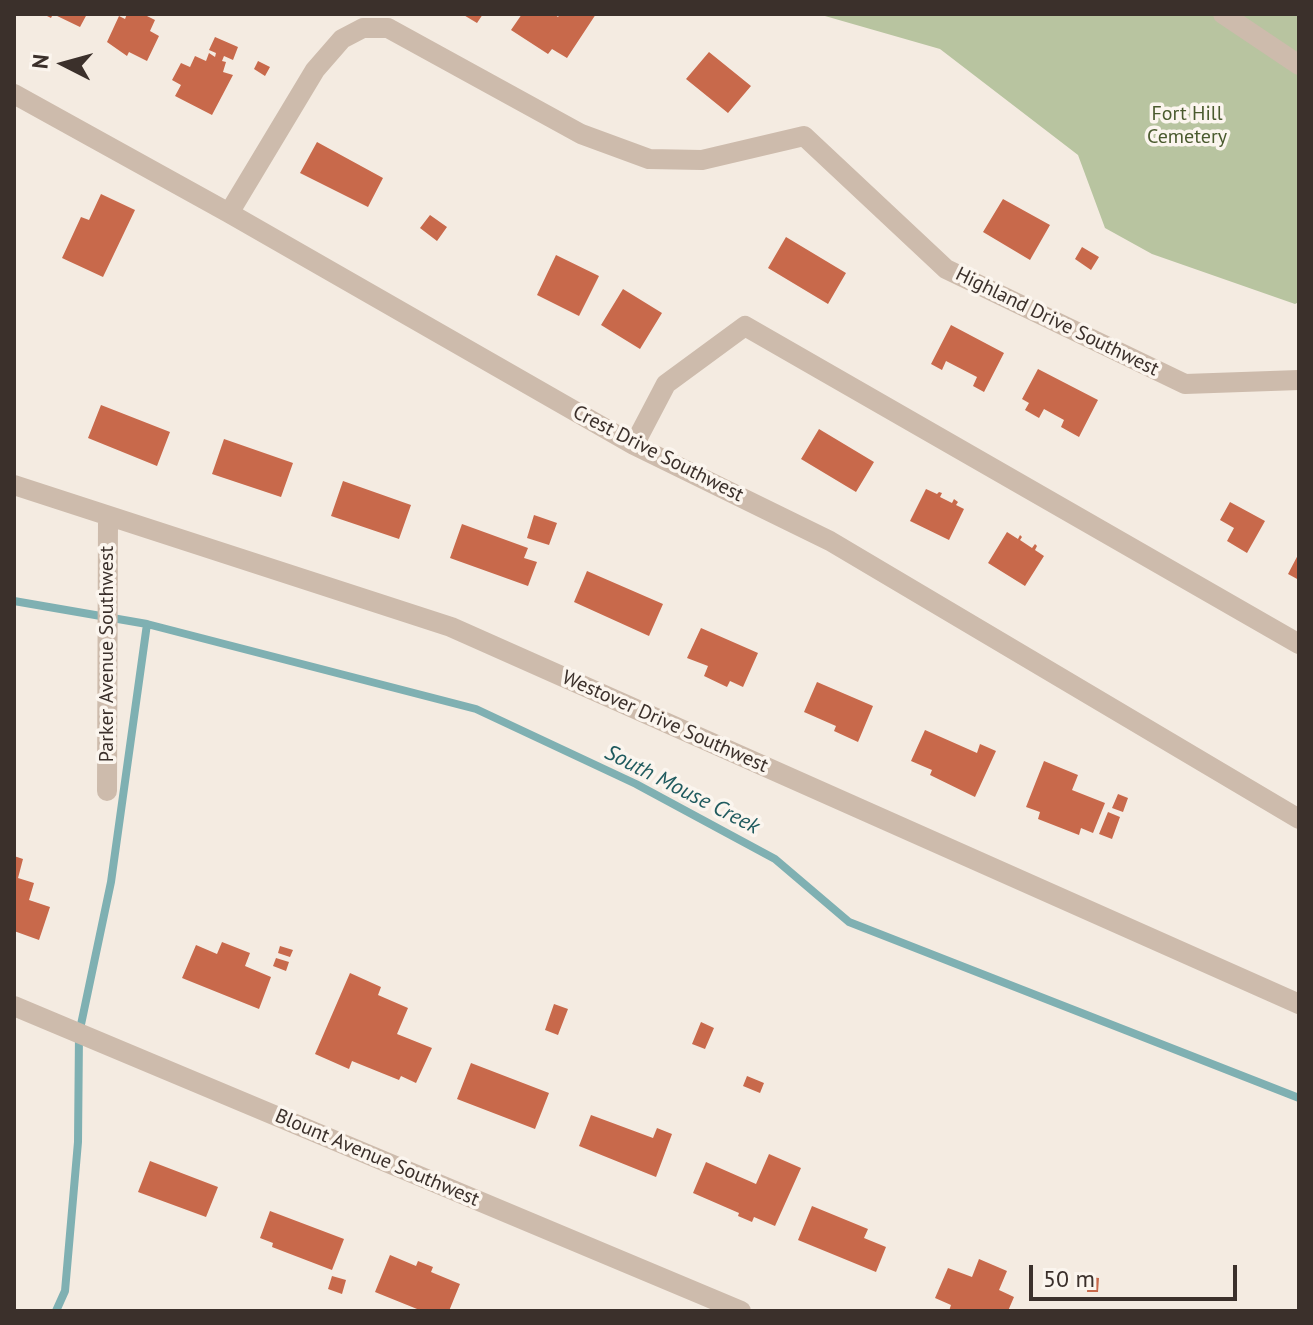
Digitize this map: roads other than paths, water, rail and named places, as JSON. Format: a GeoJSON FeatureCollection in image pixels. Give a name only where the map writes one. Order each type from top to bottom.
{"type":"FeatureCollection","features":[{"type":"Feature","properties":{"kind":"street"},"geometry":{"type":"LineString","coordinates":[[1223,14],[1299,65]]}},
{"type":"Feature","properties":{"kind":"street","name":"Highland Drive Southwest"},"geometry":{"type":"LineString","coordinates":[[229,213],[315,70],[333,49],[342,39],[363,28],[388,28],[581,134],[649,159],[702,160],[804,136],[946,269],[1185,384],[1299,380]]}},
{"type":"Feature","properties":{"kind":"street","name":"Crest Drive Southwest"},"geometry":{"type":"LineString","coordinates":[[14,94],[634,445],[830,541],[1299,819]]}},
{"type":"Feature","properties":{"kind":"street"},"geometry":{"type":"LineString","coordinates":[[634,445],[666,384],[745,326],[1299,644]]}},
{"type":"Feature","properties":{"kind":"street","name":"Westover Drive Southwest"},"geometry":{"type":"LineString","coordinates":[[14,485],[451,627],[1299,1004]]}},
{"type":"Feature","properties":{"kind":"street","name":"Parker Avenue Southwest"},"geometry":{"type":"LineString","coordinates":[[107,791],[108,517]]}},
{"type":"Feature","properties":{"kind":"street","name":"Blount Avenue Southwest"},"geometry":{"type":"LineString","coordinates":[[14,1006],[741,1311]]}},
{"type":"Feature","properties":{"kind":"waterway","name":"South Mouse Creek"},"geometry":{"type":"LineString","coordinates":[[14,601],[147,624],[476,709],[636,784],[775,859],[849,922],[1299,1098]]}},
{"type":"Feature","properties":{"kind":"waterway"},"geometry":{"type":"LineString","coordinates":[[56,1311],[65,1291],[78,1142],[79,1034],[111,882],[147,624]]}},
{"type":"Feature","properties":{"kind":"park label","name":"Fort Hill Cemetery"},"geometry":{"type":"Point","coordinates":[1187,126]}}]}
